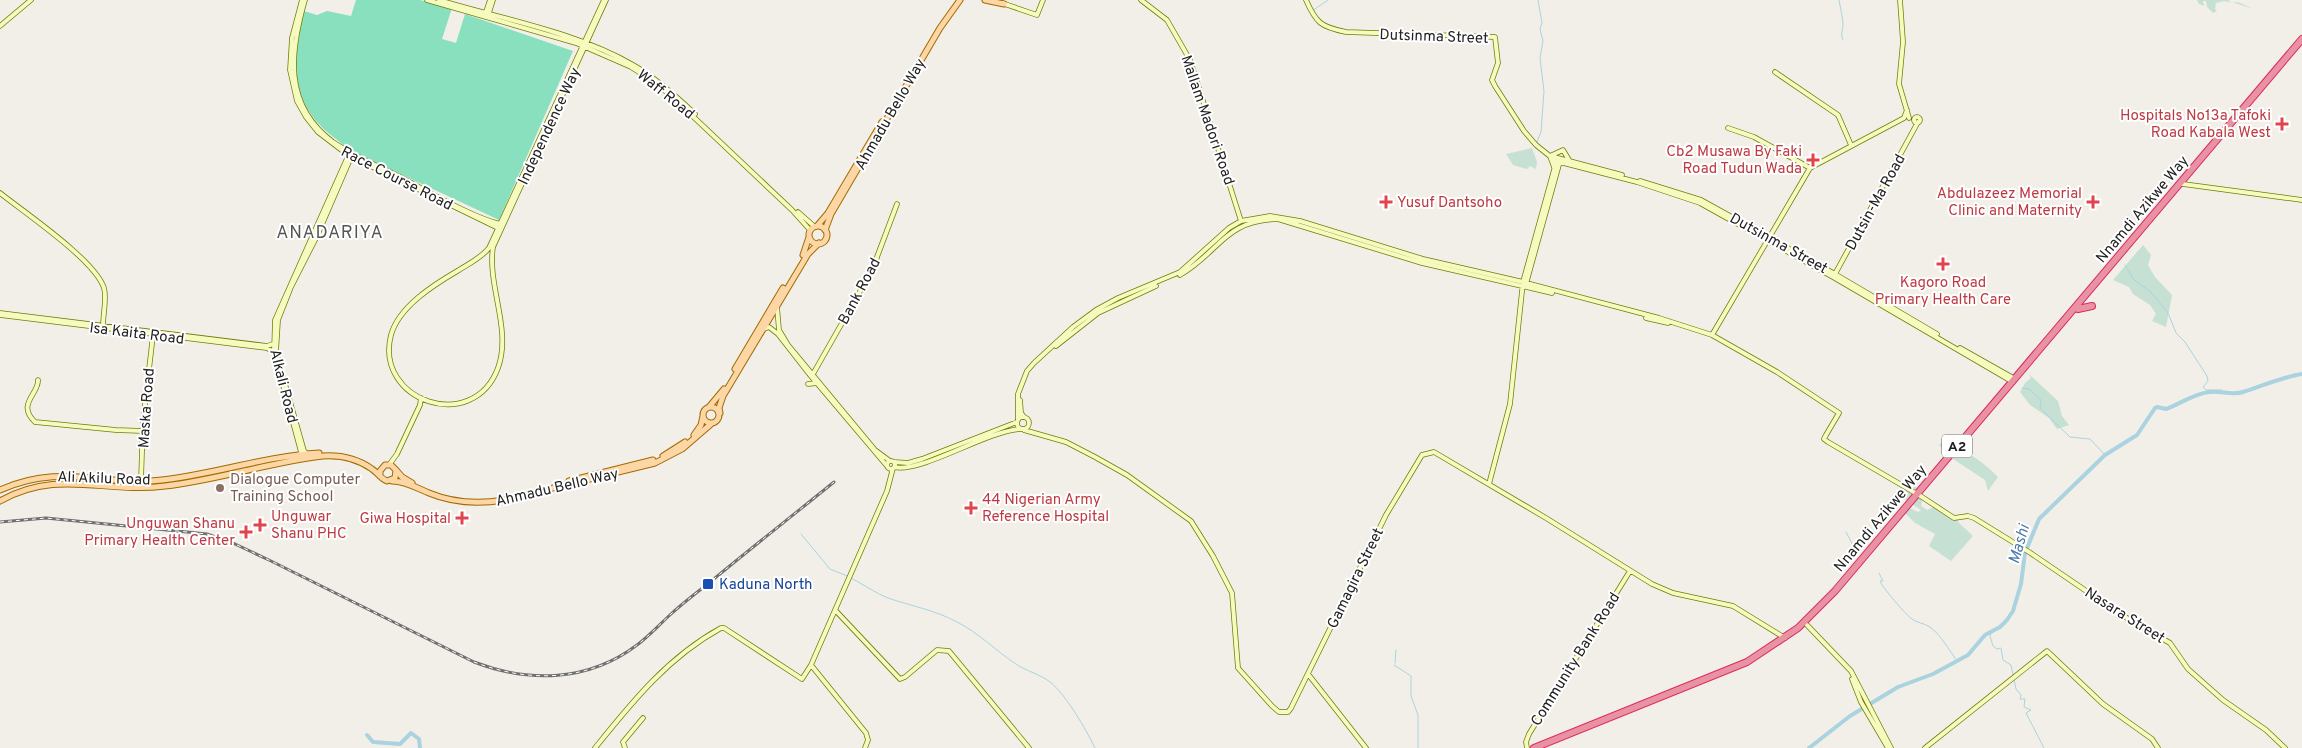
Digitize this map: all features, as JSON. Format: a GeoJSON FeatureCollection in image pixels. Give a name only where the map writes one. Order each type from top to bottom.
{"type":"FeatureCollection","features":[{"type":"Feature","properties":{"kind":"highway","name":"Nnamdi Azikwe Way"},"geometry":{"type":"LineString","coordinates":[[1534,748],[1708,681],[1747,662],[1786,638],[1821,606],[2302,40]]}},
{"type":"Feature","properties":{"kind":"highway","name":"Nnamdi Azikwe Way"},"geometry":{"type":"LineString","coordinates":[[2015,380],[2302,44]]}},
{"type":"Feature","properties":{"kind":"highway"},"geometry":{"type":"LineString","coordinates":[[2078,308],[2092,306]]}},
{"type":"Feature","properties":{"kind":"highway","name":"Nnamdi Azikwe Way"},"geometry":{"type":"LineString","coordinates":[[1541,748],[1708,681],[1763,656],[1806,626],[1825,607],[1918,494]]}},
{"type":"Feature","properties":{"kind":"main road","name":"Ahmadu Bello Way"},"geometry":{"type":"LineString","coordinates":[[819,243],[826,238],[825,230],[831,214],[928,48],[959,0]]}},
{"type":"Feature","properties":{"kind":"main road","name":"Ahmadu Bello Way"},"geometry":{"type":"LineString","coordinates":[[709,407],[721,393],[805,252],[813,230],[828,213],[942,19],[959,0]]}},
{"type":"Feature","properties":{"kind":"main road"},"geometry":{"type":"LineString","coordinates":[[985,0],[1002,2]]}},
{"type":"Feature","properties":{"kind":"main road"},"geometry":{"type":"LineString","coordinates":[[819,243],[812,241],[813,230],[825,230]]}},
{"type":"Feature","properties":{"kind":"main road"},"geometry":{"type":"LineString","coordinates":[[720,413],[716,408],[709,407],[704,411],[703,416],[711,424],[717,421],[720,413],[719,408],[723,396],[810,250],[819,243]]}},
{"type":"Feature","properties":{"kind":"main road","name":"Ahmadu Bello Way"},"geometry":{"type":"LineString","coordinates":[[395,469],[406,479],[437,493],[470,499],[503,497],[656,460],[677,448],[696,433],[703,416]]}},
{"type":"Feature","properties":{"kind":"main road","name":"Ahmadu Bello Way"},"geometry":{"type":"LineString","coordinates":[[391,481],[401,482],[440,497],[460,501],[504,500],[655,463],[682,450],[711,424]]}},
{"type":"Feature","properties":{"kind":"main road","name":"Ali Akilu Road"},"geometry":{"type":"LineString","coordinates":[[0,490],[30,479],[52,476],[141,481],[178,477],[289,455],[334,453],[373,465],[387,465]]}},
{"type":"Feature","properties":{"kind":"main road","name":"Ali Akilu Road"},"geometry":{"type":"LineString","coordinates":[[0,501],[26,489],[46,484],[74,482],[137,488],[158,487],[323,456],[348,458],[371,468],[380,476]]}},
{"type":"Feature","properties":{"kind":"main road"},"geometry":{"type":"LineString","coordinates":[[387,465],[395,469],[395,478],[391,481],[385,481],[380,476],[381,468],[387,465]]}},
{"type":"Feature","properties":{"kind":"street"},"geometry":{"type":"LineString","coordinates":[[0,24],[29,0]]}},
{"type":"Feature","properties":{"kind":"street","name":"Race Course Road"},"geometry":{"type":"LineString","coordinates":[[304,0],[290,48],[290,70],[294,91],[311,124],[326,140],[342,152],[351,154],[500,224]]}},
{"type":"Feature","properties":{"kind":"street","name":"Race Course Road"},"geometry":{"type":"LineString","coordinates":[[304,0],[293,50],[293,69],[297,89],[304,108],[314,122],[328,137],[358,160],[498,228]]}},
{"type":"Feature","properties":{"kind":"street","name":"Waff Road"},"geometry":{"type":"LineString","coordinates":[[428,0],[487,15]]}},
{"type":"Feature","properties":{"kind":"street","name":"Waff Road"},"geometry":{"type":"LineString","coordinates":[[439,0],[577,41],[632,67],[667,90],[813,230]]}},
{"type":"Feature","properties":{"kind":"street"},"geometry":{"type":"LineString","coordinates":[[487,15],[491,0]]}},
{"type":"Feature","properties":{"kind":"street","name":"Independence Way"},"geometry":{"type":"LineString","coordinates":[[585,44],[491,245],[484,253],[413,303],[396,324],[391,334],[389,360],[399,381],[420,398],[440,405],[456,405],[482,393],[495,375],[502,339],[493,252],[605,0]]}},
{"type":"Feature","properties":{"kind":"street"},"geometry":{"type":"LineString","coordinates":[[992,0],[1036,15],[1043,0]]}},
{"type":"Feature","properties":{"kind":"street","name":"Mallam Madori Road"},"geometry":{"type":"LineString","coordinates":[[1142,0],[1167,20],[1190,60],[1242,223]]}},
{"type":"Feature","properties":{"kind":"street","name":"Dutsinma Street"},"geometry":{"type":"LineString","coordinates":[[1306,0],[1311,13],[1318,22],[1331,29],[1346,32],[1495,37],[1498,63],[1492,80],[1524,131],[1536,145],[1558,159],[1700,203],[1769,239]]}},
{"type":"Feature","properties":{"kind":"street"},"geometry":{"type":"LineString","coordinates":[[1022,429],[1018,421],[1018,400],[1024,376],[1034,363],[1057,342],[1096,310],[1118,298],[1180,272],[1229,228],[1270,216],[1293,219],[1423,259],[1659,318],[1712,336],[1810,168],[1907,115],[1899,84],[1904,42],[1900,0]]}},
{"type":"Feature","properties":{"kind":"street"},"geometry":{"type":"LineString","coordinates":[[487,15],[489,9]]}},
{"type":"Feature","properties":{"kind":"street"},"geometry":{"type":"LineString","coordinates":[[577,41],[592,47]]}},
{"type":"Feature","properties":{"kind":"street"},"geometry":{"type":"LineString","coordinates":[[1775,72],[1838,116],[1851,145]]}},
{"type":"Feature","properties":{"kind":"street","name":"Dutsin-Ma Road"},"geometry":{"type":"LineString","coordinates":[[1834,275],[1915,130],[1915,120],[1907,115]]}},
{"type":"Feature","properties":{"kind":"street"},"geometry":{"type":"LineString","coordinates":[[1728,128],[1754,138],[1810,168]]}},
{"type":"Feature","properties":{"kind":"street"},"geometry":{"type":"LineString","coordinates":[[1490,484],[1514,380],[1517,324],[1522,291],[1555,167],[1563,150],[1570,160]]}},
{"type":"Feature","properties":{"kind":"street"},"geometry":{"type":"LineString","coordinates":[[342,152],[347,162],[358,160]]}},
{"type":"Feature","properties":{"kind":"street","name":"Alkali Road"},"geometry":{"type":"LineString","coordinates":[[300,455],[301,452],[274,352],[274,326],[277,313],[351,154]]}},
{"type":"Feature","properties":{"kind":"street"},"geometry":{"type":"LineString","coordinates":[[1555,167],[1558,159]]}},
{"type":"Feature","properties":{"kind":"street","name":"Dutsinma Street"},"geometry":{"type":"LineString","coordinates":[[1558,159],[1570,160],[1698,199],[2015,380]]}},
{"type":"Feature","properties":{"kind":"street","name":"Alkali Road"},"geometry":{"type":"LineString","coordinates":[[306,454],[276,352],[277,327],[279,314],[317,236],[347,162]]}},
{"type":"Feature","properties":{"kind":"street"},"geometry":{"type":"LineString","coordinates":[[2183,184],[2302,200]]}},
{"type":"Feature","properties":{"kind":"street"},"geometry":{"type":"LineString","coordinates":[[0,193],[79,257],[101,280],[105,291],[102,326]]}},
{"type":"Feature","properties":{"kind":"street","name":"Bank Road"},"geometry":{"type":"LineString","coordinates":[[812,373],[875,265],[897,204]]}},
{"type":"Feature","properties":{"kind":"street"},"geometry":{"type":"LineString","coordinates":[[762,331],[769,327],[776,332],[875,450],[892,461],[908,463],[922,460],[1024,418],[1020,409],[1022,388],[1029,373],[1042,358],[1098,313],[1187,271],[1242,223]]}},
{"type":"Feature","properties":{"kind":"street"},"geometry":{"type":"LineString","coordinates":[[484,253],[490,254],[493,259]]}},
{"type":"Feature","properties":{"kind":"street"},"geometry":{"type":"LineString","coordinates":[[779,302],[777,317],[779,330],[788,345],[887,467],[890,478]]}},
{"type":"Feature","properties":{"kind":"street","name":"Isa Kaita Road"},"geometry":{"type":"LineString","coordinates":[[0,314],[153,335],[267,346],[273,344]]}},
{"type":"Feature","properties":{"kind":"street","name":"Isa Kaita Road"},"geometry":{"type":"LineString","coordinates":[[68,323],[267,348],[274,352]]}},
{"type":"Feature","properties":{"kind":"street","name":"Maska Road"},"geometry":{"type":"LineString","coordinates":[[141,481],[143,431],[153,335]]}},
{"type":"Feature","properties":{"kind":"street","name":"Nasara Street"},"geometry":{"type":"LineString","coordinates":[[1712,336],[1777,372],[1839,413],[1824,439],[1828,442],[1918,494],[1954,518],[1971,517],[2023,548],[2120,614],[2170,643],[2188,669],[2223,700],[2266,730],[2285,748]]}},
{"type":"Feature","properties":{"kind":"street"},"geometry":{"type":"LineString","coordinates":[[807,369],[816,368],[817,382]]}},
{"type":"Feature","properties":{"kind":"street"},"geometry":{"type":"LineString","coordinates":[[807,369],[807,382],[817,382]]}},
{"type":"Feature","properties":{"kind":"street"},"geometry":{"type":"LineString","coordinates":[[38,380],[38,385],[31,395],[27,406],[34,422],[143,431]]}},
{"type":"Feature","properties":{"kind":"street"},"geometry":{"type":"LineString","coordinates":[[420,398],[420,405]]}},
{"type":"Feature","properties":{"kind":"street"},"geometry":{"type":"LineString","coordinates":[[387,465],[397,454],[420,405],[425,400]]}},
{"type":"Feature","properties":{"kind":"street","name":"Gamagira Street"},"geometry":{"type":"LineString","coordinates":[[1024,418],[1028,420],[1029,425],[1039,434]]}},
{"type":"Feature","properties":{"kind":"street"},"geometry":{"type":"LineString","coordinates":[[887,467],[916,466],[995,434],[1022,429],[1029,425]]}},
{"type":"Feature","properties":{"kind":"street","name":"Gamagira Street"},"geometry":{"type":"LineString","coordinates":[[1022,429],[1066,442],[1127,475],[1191,521],[1221,570],[1232,593],[1238,668],[1279,712],[1288,712],[1386,515],[1422,454],[1434,452],[1490,484],[1630,571],[1671,592],[1733,606],[1786,638]]}},
{"type":"Feature","properties":{"kind":"street"},"geometry":{"type":"LineString","coordinates":[[395,469],[397,454]]}},
{"type":"Feature","properties":{"kind":"street"},"geometry":{"type":"LineString","coordinates":[[887,467],[892,461]]}},
{"type":"Feature","properties":{"kind":"street"},"geometry":{"type":"LineString","coordinates":[[595,748],[624,710],[664,669],[676,658],[721,628],[724,628],[802,679],[811,665],[836,612],[887,491],[894,468],[892,461]]}},
{"type":"Feature","properties":{"kind":"street","name":"Community Bank Road"},"geometry":{"type":"LineString","coordinates":[[1527,748],[1526,742],[1529,734],[1630,571]]}},
{"type":"Feature","properties":{"kind":"street"},"geometry":{"type":"LineString","coordinates":[[836,612],[900,679],[937,650],[945,649],[950,651],[1029,748]]}},
{"type":"Feature","properties":{"kind":"street"},"geometry":{"type":"LineString","coordinates":[[1806,626],[1849,673],[1891,748]]}},
{"type":"Feature","properties":{"kind":"street"},"geometry":{"type":"LineString","coordinates":[[1925,748],[1968,716],[2014,676],[2048,651],[2103,704],[2152,739],[2158,748]]}},
{"type":"Feature","properties":{"kind":"street"},"geometry":{"type":"LineString","coordinates":[[811,665],[866,733],[868,740],[865,748]]}},
{"type":"Feature","properties":{"kind":"street"},"geometry":{"type":"LineString","coordinates":[[1308,674],[1366,748]]}},
{"type":"Feature","properties":{"kind":"street"},"geometry":{"type":"LineString","coordinates":[[1870,712],[1888,748]]}},
{"type":"Feature","properties":{"kind":"street"},"geometry":{"type":"LineString","coordinates":[[625,748],[623,742],[643,718]]}},
{"type":"Feature","properties":{"kind":"green space"},"geometry":{"type":"Polygon","coordinates":[[[356,0],[420,0],[452,8],[442,39],[456,43],[465,14],[573,51],[499,220],[353,152],[318,123],[308,109],[301,95],[296,63],[297,46],[304,11],[317,15],[327,11],[351,16],[356,0]]]}},
{"type":"Feature","properties":{"kind":"green space"},"geometry":{"type":"Polygon","coordinates":[[[2197,0],[2228,0],[2231,3],[2224,1],[2216,3],[2215,9],[2217,11],[2213,13],[2207,7],[2206,1],[2203,1],[2204,6],[2199,4],[2197,0]]]}},
{"type":"Feature","properties":{"kind":"green space"},"geometry":{"type":"Polygon","coordinates":[[[2238,2],[2254,9],[2238,4],[2233,3],[2238,2]]]}},
{"type":"Feature","properties":{"kind":"green space"},"geometry":{"type":"Polygon","coordinates":[[[1532,148],[1537,162],[1536,169],[1530,166],[1527,169],[1513,165],[1506,154],[1532,148]]]}},
{"type":"Feature","properties":{"kind":"green space"},"geometry":{"type":"Polygon","coordinates":[[[2143,245],[2151,255],[2148,265],[2155,277],[2172,295],[2166,327],[2152,321],[2156,314],[2150,305],[2133,294],[2129,287],[2113,280],[2143,245]]]}},
{"type":"Feature","properties":{"kind":"green space"},"geometry":{"type":"Polygon","coordinates":[[[2029,374],[2058,401],[2062,416],[2069,425],[2057,429],[2049,418],[2030,405],[2020,392],[2025,383],[2031,378],[2029,374]]]}},
{"type":"Feature","properties":{"kind":"green space"},"geometry":{"type":"Polygon","coordinates":[[[1945,435],[1959,448],[1957,451],[1974,457],[1998,477],[1988,491],[1985,480],[1950,457],[1939,445],[1944,441],[1945,435]]]}},
{"type":"Feature","properties":{"kind":"green space"},"geometry":{"type":"Polygon","coordinates":[[[1891,477],[1918,488],[1923,496],[1921,506],[1927,510],[1939,505],[1959,520],[1958,522],[1973,536],[1951,561],[1929,546],[1935,534],[1915,523],[1902,510],[1904,505],[1918,512],[1921,510],[1904,499],[1908,493],[1894,483],[1891,477]]]}},
{"type":"Feature","properties":{"kind":"waterway"},"geometry":{"type":"LineString","coordinates":[[1312,11],[1328,0]]}},
{"type":"Feature","properties":{"kind":"waterway"},"geometry":{"type":"LineString","coordinates":[[1536,144],[1541,132],[1544,91],[1540,58],[1543,41],[1540,29],[1542,23],[1538,0]]}},
{"type":"Feature","properties":{"kind":"waterway"},"geometry":{"type":"LineString","coordinates":[[1839,0],[1843,22],[1843,40]]}},
{"type":"Feature","properties":{"kind":"waterway"},"geometry":{"type":"LineString","coordinates":[[2125,265],[2134,280],[2151,292],[2168,313],[2176,333],[2185,342],[2207,376],[2208,381],[2203,387],[2206,390],[2222,390]]}},
{"type":"Feature","properties":{"kind":"waterway","name":"Mashi"},"geometry":{"type":"LineString","coordinates":[[1809,748],[1850,716],[1898,687],[1933,674],[1968,655],[1985,635],[2000,627],[2013,611],[2021,584],[2025,553],[2039,519],[2105,455],[2137,435],[2155,408],[2166,409],[2203,393],[2239,393],[2280,379],[2302,374]]}},
{"type":"Feature","properties":{"kind":"waterway"},"geometry":{"type":"LineString","coordinates":[[2022,388],[2029,389],[2041,400],[2040,408],[2070,437],[2090,439],[2105,455]]}},
{"type":"Feature","properties":{"kind":"waterway"},"geometry":{"type":"LineString","coordinates":[[1846,532],[1856,551]]}},
{"type":"Feature","properties":{"kind":"waterway"},"geometry":{"type":"LineString","coordinates":[[801,534],[830,569],[847,576]]}},
{"type":"Feature","properties":{"kind":"waterway"},"geometry":{"type":"LineString","coordinates":[[1879,573],[1883,581],[1880,581],[1881,584],[1900,607],[1912,619],[1934,630],[1957,661]]}},
{"type":"Feature","properties":{"kind":"waterway"},"geometry":{"type":"LineString","coordinates":[[851,578],[878,594],[932,611],[957,622],[973,631],[1016,664],[1046,679],[1056,687],[1069,703],[1095,748]]}},
{"type":"Feature","properties":{"kind":"waterway"},"geometry":{"type":"LineString","coordinates":[[1992,631],[1990,636],[1993,646],[1997,649],[2001,648],[2003,660],[2011,665],[2016,689],[2021,695],[2020,699],[2025,699],[2024,707],[2031,710],[2026,713],[2044,748]]}},
{"type":"Feature","properties":{"kind":"waterway"},"geometry":{"type":"LineString","coordinates":[[1395,663],[1396,650]]}},
{"type":"Feature","properties":{"kind":"waterway"},"geometry":{"type":"LineString","coordinates":[[1394,665],[1411,676],[1411,696],[1418,715],[1418,748]]}},
{"type":"Feature","properties":{"kind":"waterway"},"geometry":{"type":"LineString","coordinates":[[367,735],[373,742],[400,744],[411,733],[419,739],[420,748]]}},
{"type":"Feature","properties":{"kind":"railway"},"geometry":{"type":"LineString","coordinates":[[0,522],[46,518],[207,534],[235,544],[271,561],[474,662],[516,673],[537,676],[558,675],[599,666],[637,645],[685,602],[834,482]]}},
{"type":"Feature","properties":{"kind":"place","name":"Hospitals No13a Tafoki Road Kabala West"},"geometry":{"type":"Point","coordinates":[2282,124]}},
{"type":"Feature","properties":{"kind":"place","name":"Cb2 Musawa By Faki Road Tudun Wada"},"geometry":{"type":"Point","coordinates":[1813,160]}},
{"type":"Feature","properties":{"kind":"place","name":"Yusuf Dantsoho"},"geometry":{"type":"Point","coordinates":[1386,202]}},
{"type":"Feature","properties":{"kind":"place","name":"Abdulazeez Memorial Clinic and Maternity"},"geometry":{"type":"Point","coordinates":[2093,202]}},
{"type":"Feature","properties":{"kind":"place","name":"Kagoro Road Primary Health Care"},"geometry":{"type":"Point","coordinates":[1943,264]}},
{"type":"Feature","properties":{"kind":"place","name":"Dialogue Computer Training School"},"geometry":{"type":"Point","coordinates":[220,488]}},
{"type":"Feature","properties":{"kind":"place","name":"44 Nigerian Army Reference Hospital"},"geometry":{"type":"Point","coordinates":[971,508]}},
{"type":"Feature","properties":{"kind":"place","name":"Giwa Hospital"},"geometry":{"type":"Point","coordinates":[462,518]}},
{"type":"Feature","properties":{"kind":"place","name":"Unguwar Shanu PHC"},"geometry":{"type":"Point","coordinates":[260,525]}},
{"type":"Feature","properties":{"kind":"place","name":"Unguwan Shanu Primary Health Center"},"geometry":{"type":"Point","coordinates":[246,532]}},
{"type":"Feature","properties":{"kind":"place","name":"Kaduna North"},"geometry":{"type":"Point","coordinates":[708,584]}},
{"type":"Feature","properties":{"kind":"district","name":"ANADARIYA"},"geometry":{"type":"Point","coordinates":[330,232]}}]}
